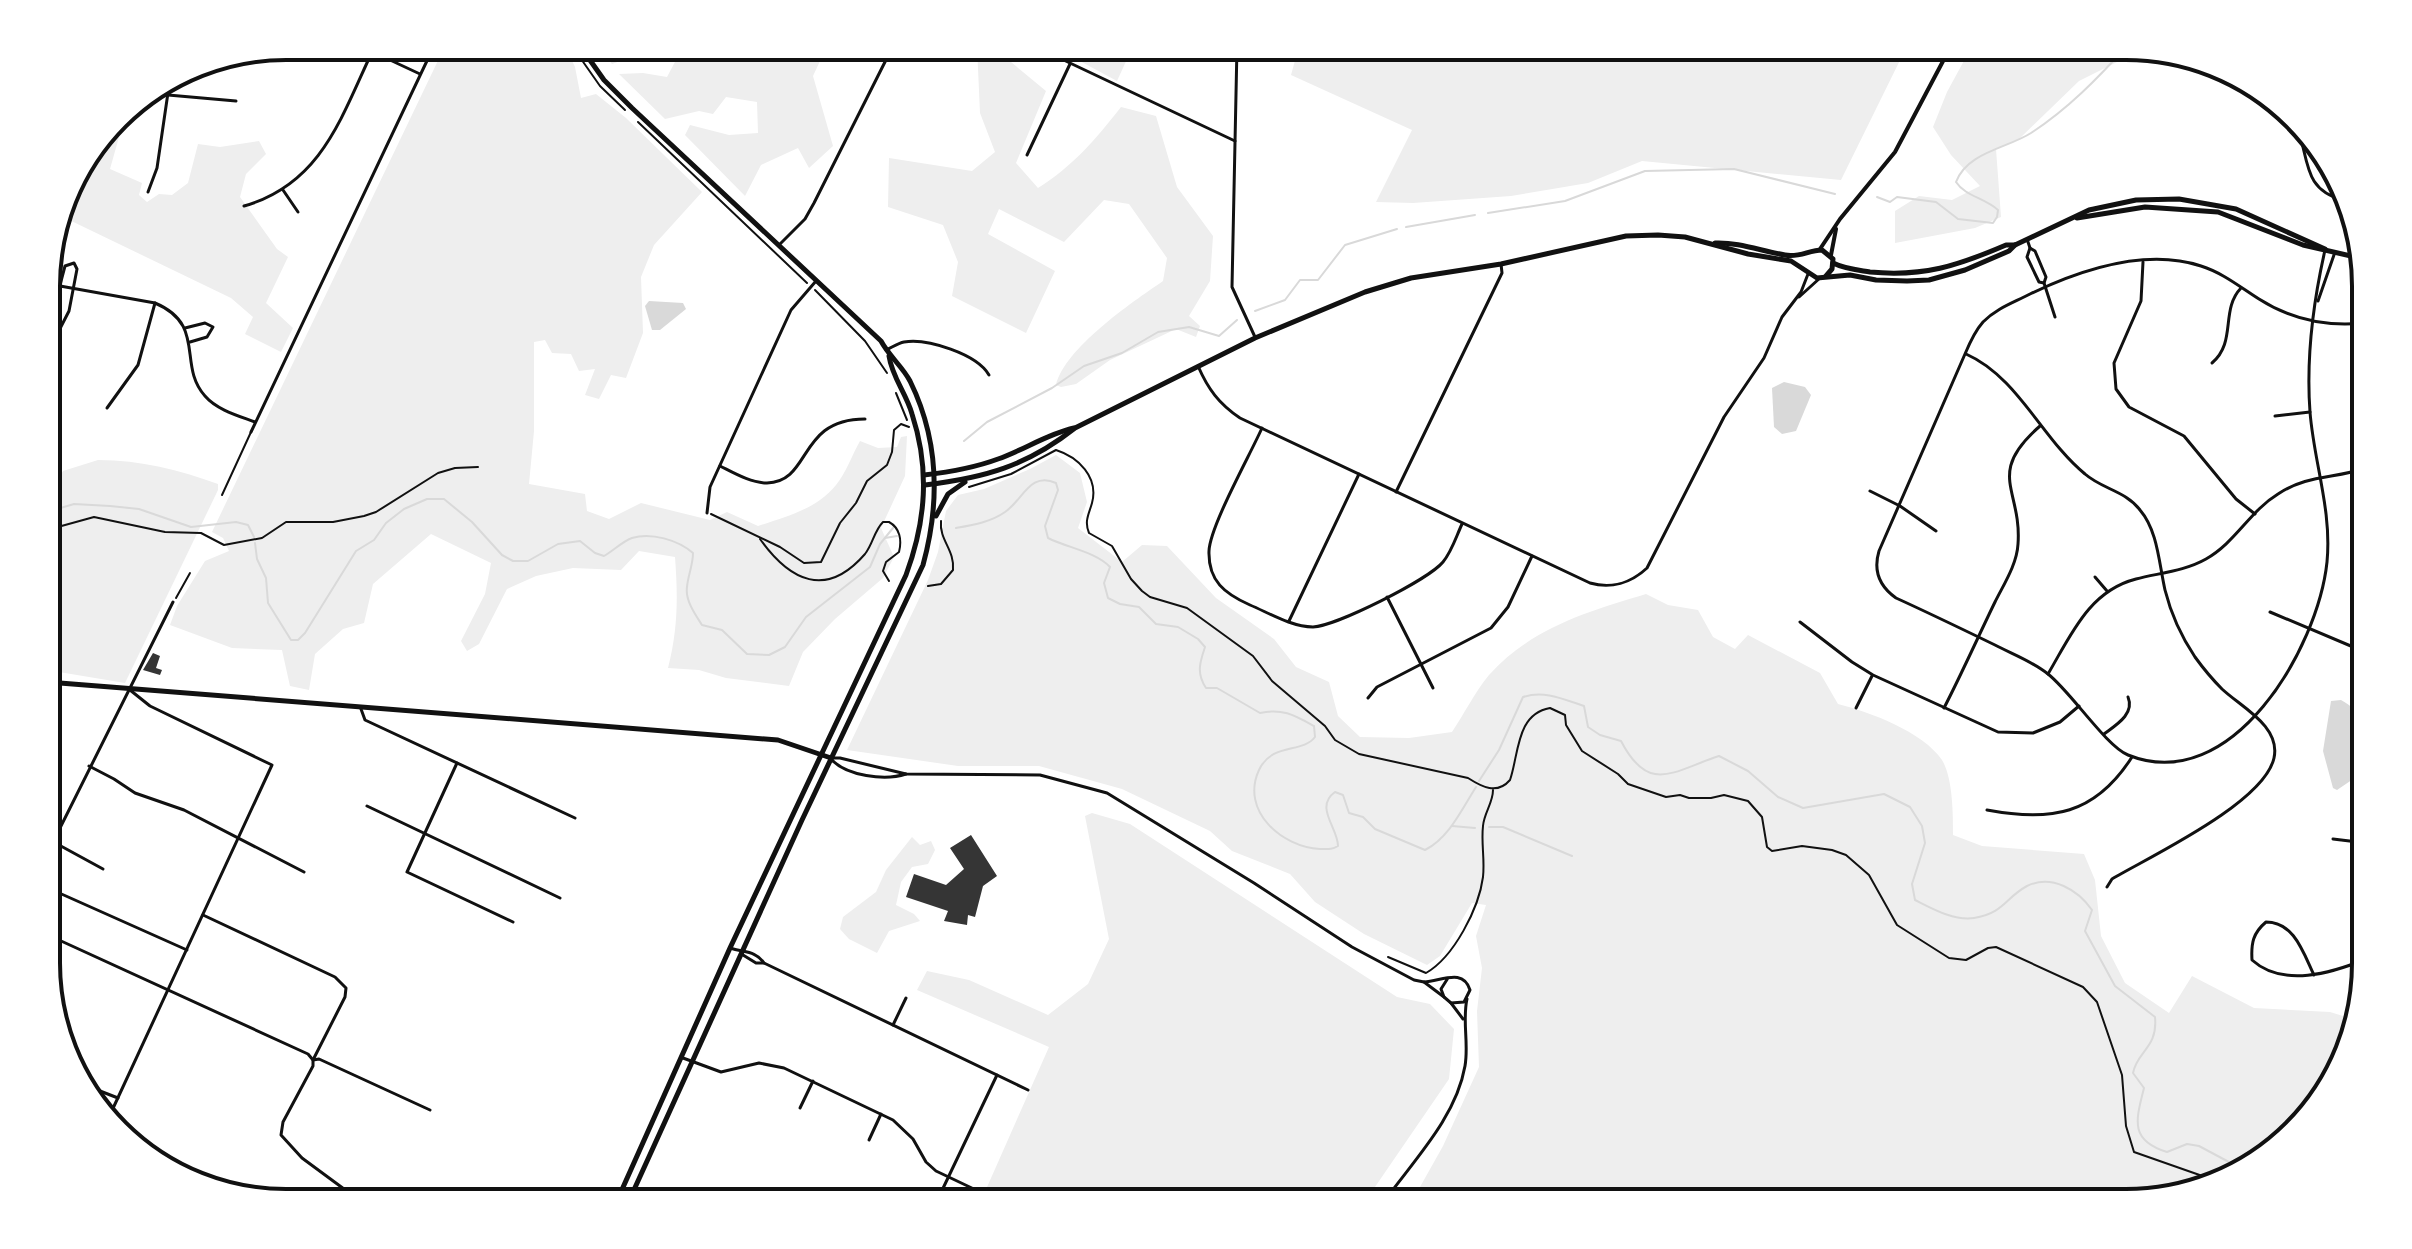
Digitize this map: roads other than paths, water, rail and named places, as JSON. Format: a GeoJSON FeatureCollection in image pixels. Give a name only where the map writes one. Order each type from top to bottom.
{"type":"FeatureCollection","features":[{"type":"Feature","properties":{"kind":"main road"},"geometry":{"type":"LineString","coordinates":[[590,60],[604,80],[632,108],[868,326],[900,364],[921,409],[936,484],[933,520],[923,565],[740,952],[634,1189]]}},
{"type":"Feature","properties":{"kind":"main road"},"geometry":{"type":"LineString","coordinates":[[1710,243],[1748,254],[1791,261],[1807,272],[1823,277],[1850,275],[1876,280],[1929,280],[1965,270],[2076,218],[2145,207],[2218,212],[2259,225],[2303,245],[2350,256]]}},
{"type":"Feature","properties":{"kind":"main road"},"geometry":{"type":"LineString","coordinates":[[925,485],[968,480],[1015,465],[1075,428],[1255,338],[1365,292],[1411,278],[1501,264],[1626,236],[1658,235],[1734,244],[1787,256],[1820,249],[1831,255],[1833,263],[1832,269],[1823,277]]}},
{"type":"Feature","properties":{"kind":"main road"},"geometry":{"type":"LineString","coordinates":[[1833,263],[1857,270],[1913,274],[1959,265],[2006,245],[2015,245]]}},
{"type":"Feature","properties":{"kind":"main road"},"geometry":{"type":"LineString","coordinates":[[1807,272],[1804,261],[1809,253]]}},
{"type":"Feature","properties":{"kind":"main road"},"geometry":{"type":"LineString","coordinates":[[622,1189],[730,948],[916,548],[924,475],[912,413],[891,369],[888,352]]}},
{"type":"Feature","properties":{"kind":"main road"},"geometry":{"type":"LineString","coordinates":[[924,475],[986,463],[1058,432],[1075,428]]}},
{"type":"Feature","properties":{"kind":"main road"},"geometry":{"type":"LineString","coordinates":[[933,520],[948,494],[968,480]]}},
{"type":"Feature","properties":{"kind":"main road"},"geometry":{"type":"LineString","coordinates":[[60,683],[778,740],[831,758]]}},
{"type":"Feature","properties":{"kind":"main road"},"geometry":{"type":"LineString","coordinates":[[792,815],[802,820]]}},
{"type":"Feature","properties":{"kind":"street"},"geometry":{"type":"LineString","coordinates":[[244,206],[283,190],[303,175],[329,141],[368,60]]}},
{"type":"Feature","properties":{"kind":"street"},"geometry":{"type":"LineString","coordinates":[[389,60],[420,74]]}},
{"type":"Feature","properties":{"kind":"street"},"geometry":{"type":"LineString","coordinates":[[251,432],[427,60]]}},
{"type":"Feature","properties":{"kind":"street"},"geometry":{"type":"LineString","coordinates":[[780,244],[805,219],[886,60]]}},
{"type":"Feature","properties":{"kind":"street"},"geometry":{"type":"LineString","coordinates":[[1062,60],[1235,141]]}},
{"type":"Feature","properties":{"kind":"street"},"geometry":{"type":"LineString","coordinates":[[1237,60],[1232,287],[1255,338]]}},
{"type":"Feature","properties":{"kind":"street"},"geometry":{"type":"LineString","coordinates":[[1820,249],[1840,219],[1895,152],[1944,60]]}},
{"type":"Feature","properties":{"kind":"street"},"geometry":{"type":"LineString","coordinates":[[1027,155],[1070,64]]}},
{"type":"Feature","properties":{"kind":"street"},"geometry":{"type":"LineString","coordinates":[[148,192],[157,168],[168,95],[236,101]]}},
{"type":"Feature","properties":{"kind":"street"},"geometry":{"type":"LineString","coordinates":[[2303,146],[2314,184],[2333,197]]}},
{"type":"Feature","properties":{"kind":"street"},"geometry":{"type":"LineString","coordinates":[[283,190],[298,212]]}},
{"type":"Feature","properties":{"kind":"street"},"geometry":{"type":"LineString","coordinates":[[1831,255],[1840,219]]}},
{"type":"Feature","properties":{"kind":"street"},"geometry":{"type":"LineString","coordinates":[[2027,239],[2030,248],[2027,257],[2039,282],[2045,284]]}},
{"type":"Feature","properties":{"kind":"street"},"geometry":{"type":"LineString","coordinates":[[2030,248],[2035,251],[2046,277],[2045,284],[2055,317]]}},
{"type":"Feature","properties":{"kind":"street"},"geometry":{"type":"LineString","coordinates":[[2325,249],[2316,287],[2316,304],[2312,322],[2310,345],[2310,412],[2328,523],[2323,585],[2309,627],[2285,675],[2238,734],[2201,758],[2181,763],[2161,763],[2132,757],[2118,749],[2048,674],[1893,596],[1882,585],[1877,573],[1879,551],[1965,354],[1976,331],[2007,304],[2045,284],[2089,269],[2143,262],[2194,263],[2218,272],[2282,311],[2312,322],[2352,324]]}},
{"type":"Feature","properties":{"kind":"street"},"geometry":{"type":"LineString","coordinates":[[2316,304],[2326,284],[2335,252]]}},
{"type":"Feature","properties":{"kind":"street"},"geometry":{"type":"LineString","coordinates":[[2143,262],[2141,301],[2114,363],[2114,382],[2120,396],[2129,407],[2184,436],[2236,499],[2255,514]]}},
{"type":"Feature","properties":{"kind":"street"},"geometry":{"type":"LineString","coordinates":[[60,330],[74,288],[77,269],[74,263],[65,266],[60,286],[74,288],[155,303],[168,309],[185,328],[195,382],[204,395],[224,410],[255,422]]}},
{"type":"Feature","properties":{"kind":"street"},"geometry":{"type":"LineString","coordinates":[[1396,492],[1502,273],[1501,264]]}},
{"type":"Feature","properties":{"kind":"street"},"geometry":{"type":"LineString","coordinates":[[1198,366],[1221,406],[1262,428],[1590,583],[1603,586],[1624,583],[1647,568],[1724,417],[1764,358],[1807,272]]}},
{"type":"Feature","properties":{"kind":"street"},"geometry":{"type":"LineString","coordinates":[[1795,299],[1823,277]]}},
{"type":"Feature","properties":{"kind":"street"},"geometry":{"type":"LineString","coordinates":[[707,513],[708,494],[791,310],[816,280]]}},
{"type":"Feature","properties":{"kind":"street"},"geometry":{"type":"LineString","coordinates":[[2212,363],[2227,343],[2231,301],[2242,287]]}},
{"type":"Feature","properties":{"kind":"street"},"geometry":{"type":"LineString","coordinates":[[107,408],[138,365],[155,303]]}},
{"type":"Feature","properties":{"kind":"street"},"geometry":{"type":"LineString","coordinates":[[185,328],[205,323],[213,327],[207,337],[190,342]]}},
{"type":"Feature","properties":{"kind":"street"},"geometry":{"type":"LineString","coordinates":[[888,352],[904,342],[952,350],[981,364],[989,375]]}},
{"type":"Feature","properties":{"kind":"street"},"geometry":{"type":"LineString","coordinates":[[1965,354],[1997,374],[2084,473],[2128,498],[2141,510],[2152,530],[2173,615],[2193,653],[2220,687],[2268,730],[2275,745],[2273,762],[2262,780],[2235,807],[2112,879],[2107,887]]}},
{"type":"Feature","properties":{"kind":"street"},"geometry":{"type":"LineString","coordinates":[[2275,416],[2310,412]]}},
{"type":"Feature","properties":{"kind":"street"},"geometry":{"type":"LineString","coordinates":[[720,466],[766,483],[779,480],[796,470],[815,437],[833,424],[865,419]]}},
{"type":"Feature","properties":{"kind":"street"},"geometry":{"type":"LineString","coordinates":[[1944,708],[2015,562],[2018,546],[2009,486],[2012,462],[2022,441],[2040,426]]}},
{"type":"Feature","properties":{"kind":"street"},"geometry":{"type":"LineString","coordinates":[[1262,428],[1213,531],[1209,551],[1213,573],[1228,595],[1289,621],[1316,627],[1387,597],[1442,563],[1463,523]]}},
{"type":"Feature","properties":{"kind":"street"},"geometry":{"type":"LineString","coordinates":[[2048,674],[2085,613],[2107,591],[2126,582],[2187,567],[2212,556],[2268,500],[2286,489],[2322,476],[2352,470]]}},
{"type":"Feature","properties":{"kind":"street"},"geometry":{"type":"LineString","coordinates":[[1289,621],[1359,474]]}},
{"type":"Feature","properties":{"kind":"street"},"geometry":{"type":"LineString","coordinates":[[1870,491],[1900,506],[1936,531]]}},
{"type":"Feature","properties":{"kind":"street"},"geometry":{"type":"LineString","coordinates":[[1368,698],[1377,687],[1477,636],[1497,622],[1508,607],[1532,556]]}},
{"type":"Feature","properties":{"kind":"street"},"geometry":{"type":"LineString","coordinates":[[2095,577],[2107,591]]}},
{"type":"Feature","properties":{"kind":"street"},"geometry":{"type":"LineString","coordinates":[[1387,597],[1433,688]]}},
{"type":"Feature","properties":{"kind":"street"},"geometry":{"type":"LineString","coordinates":[[60,826],[173,602]]}},
{"type":"Feature","properties":{"kind":"street"},"geometry":{"type":"LineString","coordinates":[[2270,612],[2352,646]]}},
{"type":"Feature","properties":{"kind":"street"},"geometry":{"type":"LineString","coordinates":[[1800,622],[1873,675],[1998,732],[2033,733],[2046,729],[2079,706]]}},
{"type":"Feature","properties":{"kind":"street"},"geometry":{"type":"LineString","coordinates":[[1856,708],[1873,675]]}},
{"type":"Feature","properties":{"kind":"street"},"geometry":{"type":"LineString","coordinates":[[113,1108],[272,765],[150,706],[128,689]]}},
{"type":"Feature","properties":{"kind":"street"},"geometry":{"type":"LineString","coordinates":[[2104,734],[2129,711],[2131,703],[2128,697]]}},
{"type":"Feature","properties":{"kind":"street"},"geometry":{"type":"LineString","coordinates":[[361,709],[365,720],[575,818]]}},
{"type":"Feature","properties":{"kind":"street"},"geometry":{"type":"LineString","coordinates":[[1987,810],[2020,816],[2057,813],[2077,807],[2112,785],[2132,757]]}},
{"type":"Feature","properties":{"kind":"street"},"geometry":{"type":"LineString","coordinates":[[831,758],[837,765],[860,773],[896,777],[906,774]]}},
{"type":"Feature","properties":{"kind":"street"},"geometry":{"type":"LineString","coordinates":[[831,758],[906,774],[1040,775],[1107,793],[1144,813],[1352,947],[1414,980],[1424,982],[1460,977],[1467,981],[1470,990],[1464,1020],[1466,1054],[1455,1097],[1393,1189]]}},
{"type":"Feature","properties":{"kind":"street"},"geometry":{"type":"LineString","coordinates":[[457,763],[407,872],[513,922]]}},
{"type":"Feature","properties":{"kind":"street"},"geometry":{"type":"LineString","coordinates":[[89,766],[135,793],[184,810],[304,872]]}},
{"type":"Feature","properties":{"kind":"street"},"geometry":{"type":"LineString","coordinates":[[367,806],[560,898]]}},
{"type":"Feature","properties":{"kind":"street"},"geometry":{"type":"LineString","coordinates":[[2333,839],[2352,841]]}},
{"type":"Feature","properties":{"kind":"street"},"geometry":{"type":"LineString","coordinates":[[60,845],[103,869]]}},
{"type":"Feature","properties":{"kind":"street"},"geometry":{"type":"LineString","coordinates":[[60,893],[187,950]]}},
{"type":"Feature","properties":{"kind":"street"},"geometry":{"type":"LineString","coordinates":[[203,915],[335,977],[346,988],[345,997],[313,1060],[313,1066],[283,1122],[281,1135],[302,1158],[344,1189]]}},
{"type":"Feature","properties":{"kind":"street"},"geometry":{"type":"LineString","coordinates":[[2314,975],[2289,930],[2278,922],[2266,922],[2255,930],[2252,960],[2263,970],[2314,975],[2332,973],[2352,965]]}},
{"type":"Feature","properties":{"kind":"street"},"geometry":{"type":"LineString","coordinates":[[60,940],[308,1054],[313,1060]]}},
{"type":"Feature","properties":{"kind":"street"},"geometry":{"type":"LineString","coordinates":[[730,948],[740,952],[744,958],[764,963],[1028,1090]]}},
{"type":"Feature","properties":{"kind":"street"},"geometry":{"type":"LineString","coordinates":[[1444,997],[1441,989],[1448,978]]}},
{"type":"Feature","properties":{"kind":"street"},"geometry":{"type":"LineString","coordinates":[[1424,982],[1451,1003],[1464,1020]]}},
{"type":"Feature","properties":{"kind":"street"},"geometry":{"type":"LineString","coordinates":[[893,1025],[906,998]]}},
{"type":"Feature","properties":{"kind":"street"},"geometry":{"type":"LineString","coordinates":[[1451,1003],[1467,999]]}},
{"type":"Feature","properties":{"kind":"street"},"geometry":{"type":"LineString","coordinates":[[683,1058],[721,1072],[759,1063],[770,1064],[813,1081],[904,1128],[926,1162],[948,1178],[974,1189]]}},
{"type":"Feature","properties":{"kind":"street"},"geometry":{"type":"LineString","coordinates":[[313,1060],[319,1059],[430,1110]]}},
{"type":"Feature","properties":{"kind":"street"},"geometry":{"type":"LineString","coordinates":[[943,1189],[997,1075]]}},
{"type":"Feature","properties":{"kind":"street"},"geometry":{"type":"LineString","coordinates":[[800,1108],[813,1081]]}},
{"type":"Feature","properties":{"kind":"street"},"geometry":{"type":"LineString","coordinates":[[99,1091],[118,1098]]}},
{"type":"Feature","properties":{"kind":"street"},"geometry":{"type":"LineString","coordinates":[[869,1140],[881,1114]]}},
{"type":"Feature","properties":{"kind":"lane"},"geometry":{"type":"LineString","coordinates":[[222,495],[251,432]]}},
{"type":"Feature","properties":{"kind":"waterway"},"geometry":{"type":"LineString","coordinates":[[1877,197],[1890,202],[1897,197],[1936,202],[1958,219],[1993,223],[1998,210],[1960,187],[1956,182],[1961,172],[1978,157],[2045,124],[2114,60]]}},
{"type":"Feature","properties":{"kind":"waterway"},"geometry":{"type":"LineString","coordinates":[[1488,213],[1565,201],[1645,171],[1734,169],[1835,194]]}},
{"type":"Feature","properties":{"kind":"waterway"},"geometry":{"type":"LineString","coordinates":[[1406,227],[1475,215]]}},
{"type":"Feature","properties":{"kind":"waterway"},"geometry":{"type":"LineString","coordinates":[[1255,311],[1285,300],[1300,280],[1318,280],[1345,245],[1397,229]]}},
{"type":"Feature","properties":{"kind":"waterway"},"geometry":{"type":"LineString","coordinates":[[964,441],[987,422],[1052,388],[1084,366],[1122,353],[1158,332],[1189,327],[1219,336],[1237,320]]}},
{"type":"Feature","properties":{"kind":"waterway"},"geometry":{"type":"LineString","coordinates":[[956,528],[982,523],[1000,515],[1033,484],[1047,480],[1056,483],[1058,490],[1045,526],[1048,538],[1090,554],[1110,567],[1104,583],[1108,598],[1120,604],[1139,607],[1156,624],[1178,627],[1198,639],[1205,647],[1200,672],[1206,688],[1217,688],[1260,713],[1275,711],[1288,714],[1314,726],[1315,737],[1309,742],[1271,755],[1259,770],[1255,785],[1255,799],[1260,812],[1268,824],[1292,842],[1320,849],[1338,846],[1327,811],[1329,798],[1335,792],[1343,795],[1349,813],[1363,817],[1375,829],[1425,850],[1448,831],[1476,787]]}},
{"type":"Feature","properties":{"kind":"waterway"},"geometry":{"type":"LineString","coordinates":[[255,543],[257,559],[266,578],[268,603],[291,640],[298,640],[356,551],[374,540],[386,523],[404,509],[427,499],[444,499],[472,522],[502,555],[513,561],[528,561],[558,544],[580,541],[604,556],[632,538],[664,538],[693,553],[687,592],[691,607],[702,625],[722,630],[747,654],[769,655],[785,647],[806,617],[870,567],[880,544],[893,528]]}},
{"type":"Feature","properties":{"kind":"waterway"},"geometry":{"type":"LineString","coordinates":[[60,508],[74,504],[139,509],[191,527],[236,522],[248,525],[254,537]]}},
{"type":"Feature","properties":{"kind":"waterway"},"geometry":{"type":"LineString","coordinates":[[885,538],[897,536]]}},
{"type":"Feature","properties":{"kind":"waterway"},"geometry":{"type":"LineString","coordinates":[[1479,781],[1499,750],[1523,697],[1538,694],[1584,706],[1588,727],[1600,735],[1621,741],[1631,758],[1652,773],[1675,772],[1719,756],[1748,771],[1778,797],[1803,808],[1884,794],[1910,807],[1922,826],[1925,843],[1912,884],[1915,900],[1951,916],[1974,918],[1992,913],[2027,886],[2046,882],[2072,890],[2086,903],[2092,910],[2085,931],[2115,986],[2155,1017],[2153,1036],[2133,1073],[2144,1088],[2138,1119],[2141,1135],[2167,1152],[2187,1144],[2199,1146],[2231,1163]]}},
{"type":"Feature","properties":{"kind":"waterway"},"geometry":{"type":"LineString","coordinates":[[1452,826],[1475,828]]}},
{"type":"Feature","properties":{"kind":"waterway"},"geometry":{"type":"LineString","coordinates":[[1489,827],[1503,827],[1572,856]]}}]}
